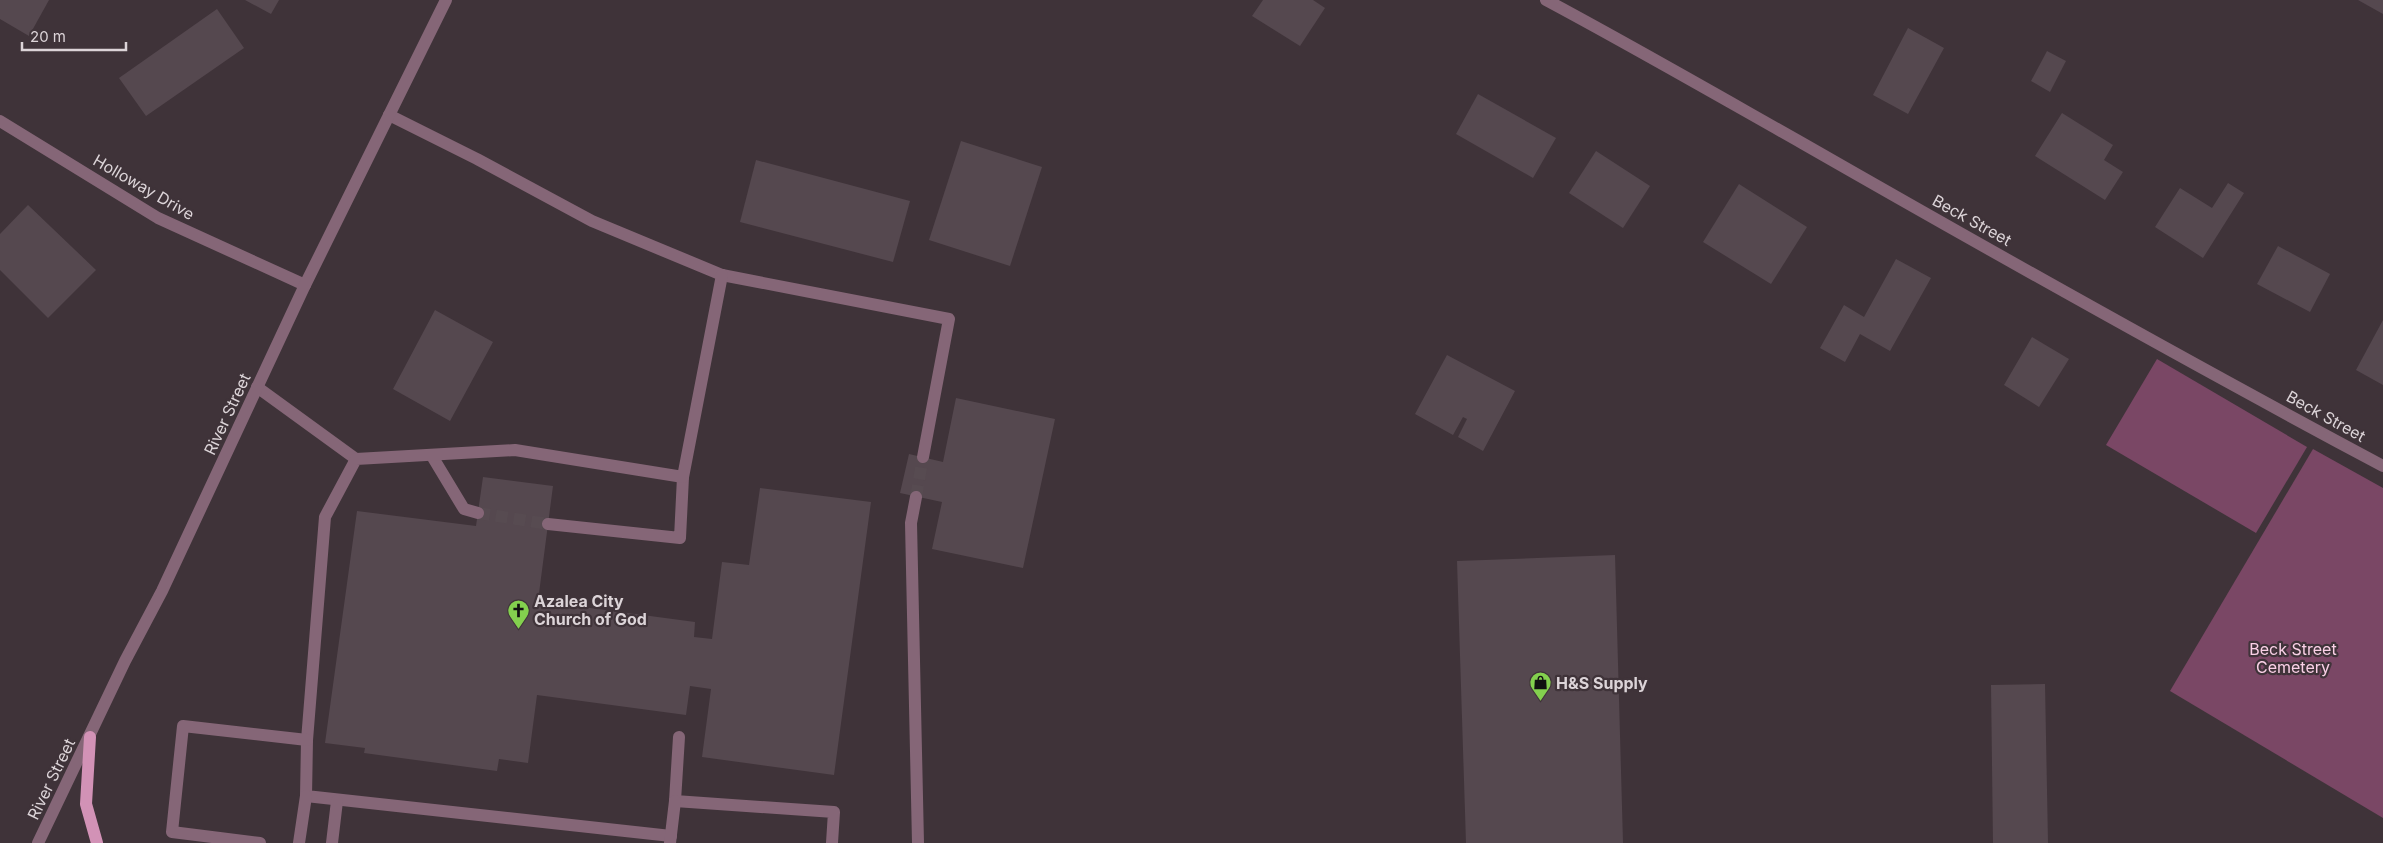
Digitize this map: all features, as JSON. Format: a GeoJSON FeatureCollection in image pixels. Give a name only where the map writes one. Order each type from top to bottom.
{"type":"FeatureCollection","features":[{"type":"Feature","properties":{"kind":"main road"},"geometry":{"type":"LineString","coordinates":[[90,737],[86,804],[97,843]]}},
{"type":"Feature","properties":{"kind":"street","name":"River Street"},"geometry":{"type":"LineString","coordinates":[[38,843],[125,661],[162,591],[305,285],[446,0]]}},
{"type":"Feature","properties":{"kind":"street","name":"Beck Street"},"geometry":{"type":"LineString","coordinates":[[1546,0],[1654,57],[2057,286],[2383,466]]}},
{"type":"Feature","properties":{"kind":"street"},"geometry":{"type":"LineString","coordinates":[[389,115],[477,159],[592,221],[722,275],[949,319],[923,457]]}},
{"type":"Feature","properties":{"kind":"street","name":"Holloway Drive"},"geometry":{"type":"LineString","coordinates":[[0,120],[158,218],[305,285]]}},
{"type":"Feature","properties":{"kind":"street"},"geometry":{"type":"LineString","coordinates":[[548,524],[680,538],[683,477],[722,275]]}},
{"type":"Feature","properties":{"kind":"street"},"geometry":{"type":"LineString","coordinates":[[257,387],[356,459],[515,450],[683,477]]}},
{"type":"Feature","properties":{"kind":"street"},"geometry":{"type":"LineString","coordinates":[[432,456],[464,509],[478,513]]}},
{"type":"Feature","properties":{"kind":"street"},"geometry":{"type":"LineString","coordinates":[[299,843],[306,796],[307,740],[325,517],[356,459]]}},
{"type":"Feature","properties":{"kind":"street"},"geometry":{"type":"LineString","coordinates":[[916,497],[911,523],[918,843]]}},
{"type":"Feature","properties":{"kind":"street"},"geometry":{"type":"LineString","coordinates":[[260,843],[172,832],[183,726],[307,740]]}},
{"type":"Feature","properties":{"kind":"street"},"geometry":{"type":"LineString","coordinates":[[306,796],[670,840],[675,801],[679,737]]}},
{"type":"Feature","properties":{"kind":"street"},"geometry":{"type":"LineString","coordinates":[[332,843],[337,801]]}},
{"type":"Feature","properties":{"kind":"street"},"geometry":{"type":"LineString","coordinates":[[675,801],[834,812],[832,843]]}},
{"type":"Feature","properties":{"kind":"green space"},"geometry":{"type":"Polygon","coordinates":[[[2157,359],[2307,447],[2256,533],[2106,445],[2157,359]]]}},
{"type":"Feature","properties":{"kind":"green space","name":"Beck Street Cemetery"},"geometry":{"type":"Polygon","coordinates":[[[2313,449],[2383,488],[2383,818],[2170,691],[2313,449]]]}},
{"type":"Feature","properties":{"kind":"building"},"geometry":{"type":"Polygon","coordinates":[[[0,0],[49,0],[29,36],[0,19],[0,0]]]}},
{"type":"Feature","properties":{"kind":"building"},"geometry":{"type":"Polygon","coordinates":[[[245,0],[279,0],[271,14],[245,0]]]}},
{"type":"Feature","properties":{"kind":"building"},"geometry":{"type":"Polygon","coordinates":[[[1263,0],[1313,0],[1325,8],[1300,46],[1252,16],[1263,0]]]}},
{"type":"Feature","properties":{"kind":"building"},"geometry":{"type":"Polygon","coordinates":[[[2358,0],[2383,0],[2383,14],[2358,0]]]}},
{"type":"Feature","properties":{"kind":"building"},"geometry":{"type":"Polygon","coordinates":[[[217,9],[244,48],[146,116],[119,78],[217,9]]]}},
{"type":"Feature","properties":{"kind":"building"},"geometry":{"type":"Polygon","coordinates":[[[1908,28],[1944,48],[1908,114],[1873,95],[1908,28]]]}},
{"type":"Feature","properties":{"kind":"building"},"geometry":{"type":"Polygon","coordinates":[[[2047,51],[2066,61],[2050,92],[2031,81],[2047,51]]]}},
{"type":"Feature","properties":{"kind":"building"},"geometry":{"type":"Polygon","coordinates":[[[1478,94],[1556,138],[1533,178],[1456,134],[1478,94]]]}},
{"type":"Feature","properties":{"kind":"building"},"geometry":{"type":"Polygon","coordinates":[[[2062,113],[2113,145],[2104,160],[2123,172],[2105,200],[2035,156],[2062,113]]]}},
{"type":"Feature","properties":{"kind":"building"},"geometry":{"type":"Polygon","coordinates":[[[961,141],[1042,167],[1010,266],[929,240],[961,141]]]}},
{"type":"Feature","properties":{"kind":"building"},"geometry":{"type":"Polygon","coordinates":[[[1596,151],[1650,186],[1623,228],[1569,193],[1596,151]]]}},
{"type":"Feature","properties":{"kind":"building"},"geometry":{"type":"Polygon","coordinates":[[[756,160],[910,201],[893,262],[740,222],[756,160]]]}},
{"type":"Feature","properties":{"kind":"building"},"geometry":{"type":"Polygon","coordinates":[[[2228,183],[2244,193],[2203,258],[2155,227],[2180,188],[2212,208],[2228,183]]]}},
{"type":"Feature","properties":{"kind":"building"},"geometry":{"type":"Polygon","coordinates":[[[1739,184],[1807,227],[1771,284],[1703,242],[1739,184]]]}},
{"type":"Feature","properties":{"kind":"building"},"geometry":{"type":"Polygon","coordinates":[[[28,205],[96,270],[48,318],[0,270],[0,234],[28,205]]]}},
{"type":"Feature","properties":{"kind":"building"},"geometry":{"type":"Polygon","coordinates":[[[2278,246],[2330,274],[2310,312],[2257,284],[2278,246]]]}},
{"type":"Feature","properties":{"kind":"building"},"geometry":{"type":"Polygon","coordinates":[[[1896,259],[1931,278],[1890,351],[1860,334],[1845,362],[1820,348],[1844,305],[1864,317],[1896,259]]]}},
{"type":"Feature","properties":{"kind":"building"},"geometry":{"type":"Polygon","coordinates":[[[435,310],[493,342],[450,421],[393,389],[435,310]]]}},
{"type":"Feature","properties":{"kind":"building"},"geometry":{"type":"Polygon","coordinates":[[[2383,320],[2383,385],[2356,370],[2383,320]]]}},
{"type":"Feature","properties":{"kind":"building"},"geometry":{"type":"Polygon","coordinates":[[[2032,337],[2069,359],[2039,407],[2004,385],[2032,337]]]}},
{"type":"Feature","properties":{"kind":"building"},"geometry":{"type":"Polygon","coordinates":[[[1447,355],[1515,391],[1483,451],[1458,437],[1467,419],[1463,417],[1453,435],[1415,414],[1447,355]]]}},
{"type":"Feature","properties":{"kind":"building"},"geometry":{"type":"Polygon","coordinates":[[[956,398],[1055,419],[1023,568],[932,549],[942,502],[900,493],[909,454],[943,462],[956,398]]]}},
{"type":"Feature","properties":{"kind":"building","name":"Azalea City Church of God"},"geometry":{"type":"Polygon","coordinates":[[[483,477],[553,486],[538,601],[695,622],[694,637],[712,639],[722,562],[749,565],[760,488],[871,502],[834,775],[702,757],[711,689],[690,686],[686,715],[537,695],[528,763],[499,759],[497,771],[364,753],[365,748],[325,743],[357,511],[476,526],[483,477]]]}},
{"type":"Feature","properties":{"kind":"building","name":"H&S Supply"},"geometry":{"type":"Polygon","coordinates":[[[1615,555],[1623,843],[1466,843],[1457,561],[1615,555]]]}},
{"type":"Feature","properties":{"kind":"building"},"geometry":{"type":"Polygon","coordinates":[[[2045,684],[2048,843],[1993,843],[1991,685],[2045,684]]]}},
{"type":"Feature","properties":{"kind":"tunnel"},"geometry":{"type":"LineString","coordinates":[[916,497],[923,457]]}},
{"type":"Feature","properties":{"kind":"tunnel"},"geometry":{"type":"LineString","coordinates":[[478,513],[548,524]]}},
{"type":"Feature","properties":{"kind":"place","name":"Azalea City Church of God"},"geometry":{"type":"Point","coordinates":[518,629]}},
{"type":"Feature","properties":{"kind":"place","name":"H&S Supply"},"geometry":{"type":"Point","coordinates":[1540,702]}}]}
